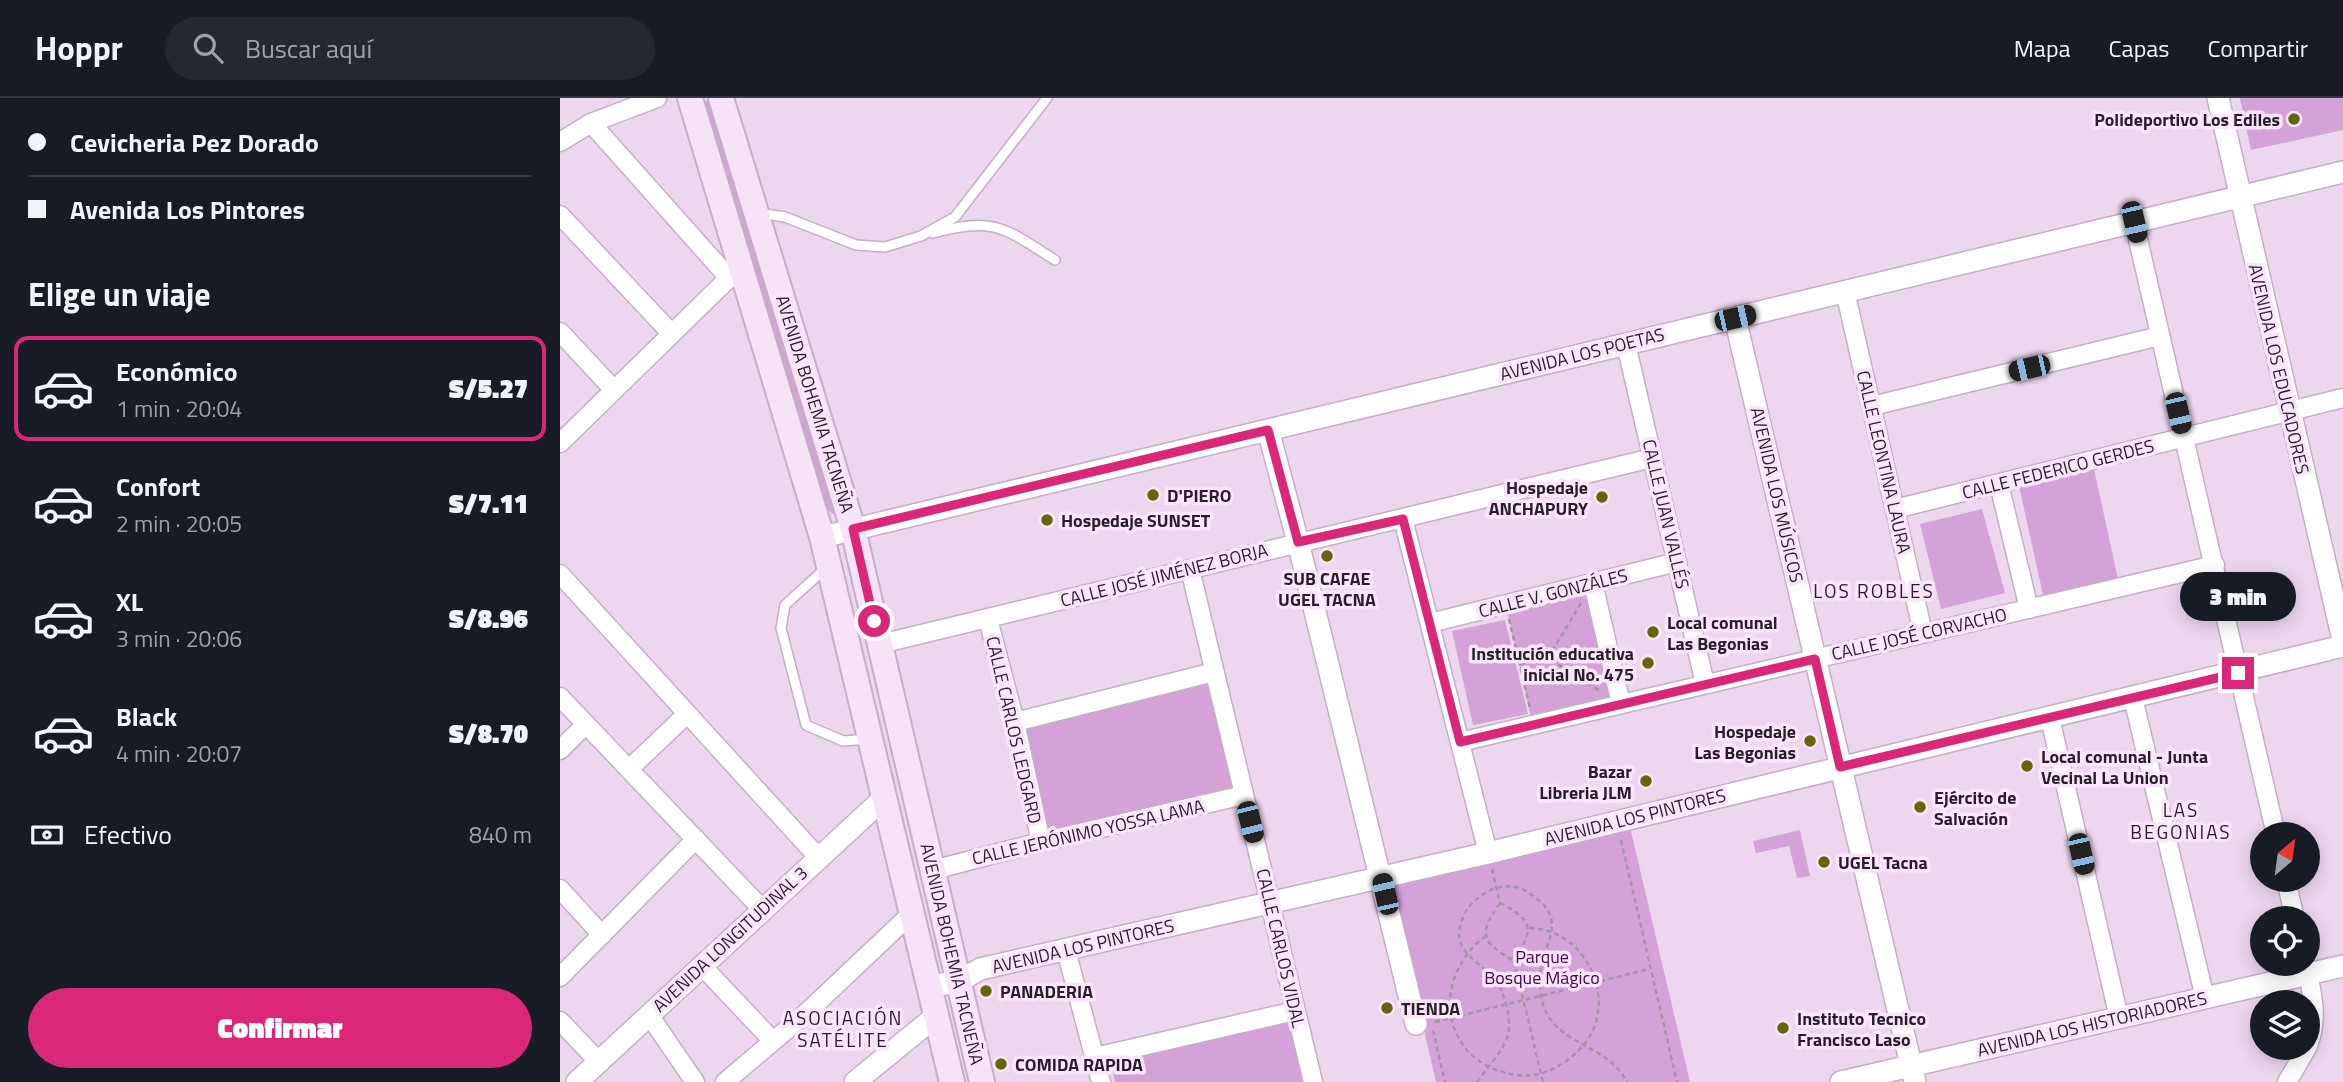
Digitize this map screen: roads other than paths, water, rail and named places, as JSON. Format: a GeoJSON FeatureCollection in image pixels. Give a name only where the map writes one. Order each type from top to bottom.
{"type":"FeatureCollection","features":[{"type":"Feature","properties":{"kind":"main road","name":"AVENIDA BOHEMIA TACNEÑA"},"geometry":{"type":"LineString","coordinates":[[690,98],[736,277],[822,537],[951,1082]]}},
{"type":"Feature","properties":{"kind":"main road","name":"AVENIDA BOHEMIA TACNEÑA"},"geometry":{"type":"LineString","coordinates":[[721,98],[853,529],[982,1082]]}},
{"type":"Feature","properties":{"kind":"street"},"geometry":{"type":"LineString","coordinates":[[560,142],[591,123],[657,98]]}},
{"type":"Feature","properties":{"kind":"street","name":"AVENIDA LOS EDUCADORES"},"geometry":{"type":"LineString","coordinates":[[2218,98],[2343,640]]}},
{"type":"Feature","properties":{"kind":"street"},"geometry":{"type":"LineString","coordinates":[[560,443],[671,333],[736,277],[591,123]]}},
{"type":"Feature","properties":{"kind":"street","name":"AVENIDA LOS POETAS"},"geometry":{"type":"LineString","coordinates":[[822,537],[2343,172]]}},
{"type":"Feature","properties":{"kind":"street"},"geometry":{"type":"LineString","coordinates":[[560,215],[671,333]]}},
{"type":"Feature","properties":{"kind":"street"},"geometry":{"type":"LineString","coordinates":[[2134,222],[2273,822]]}},
{"type":"Feature","properties":{"kind":"street","name":"CALLE LEONTINA LAURA"},"geometry":{"type":"LineString","coordinates":[[1845,292],[1923,633]]}},
{"type":"Feature","properties":{"kind":"street","name":"AVENIDA LOS MÚSICOS"},"geometry":{"type":"LineString","coordinates":[[1735,318],[1913,1074]]}},
{"type":"Feature","properties":{"kind":"street"},"geometry":{"type":"LineString","coordinates":[[560,332],[614,390]]}},
{"type":"Feature","properties":{"kind":"street"},"geometry":{"type":"LineString","coordinates":[[1871,406],[2160,336]]}},
{"type":"Feature","properties":{"kind":"street","name":"CALLE JUAN VALLÉS"},"geometry":{"type":"LineString","coordinates":[[1626,344],[1705,684]]}},
{"type":"Feature","properties":{"kind":"street","name":"CALLE FEDERICO GERDES"},"geometry":{"type":"LineString","coordinates":[[1895,509],[2343,398]]}},
{"type":"Feature","properties":{"kind":"street"},"geometry":{"type":"LineString","coordinates":[[1268,430],[1381,877],[1424,1023]]}},
{"type":"Feature","properties":{"kind":"street","name":"CALLE JOSÉ JIMÉNEZ BORJA"},"geometry":{"type":"LineString","coordinates":[[880,644],[1652,458]]}},
{"type":"Feature","properties":{"kind":"street"},"geometry":{"type":"LineString","coordinates":[[1998,484],[2029,608]]}},
{"type":"Feature","properties":{"kind":"street"},"geometry":{"type":"LineString","coordinates":[[1403,519],[1489,858]]}},
{"type":"Feature","properties":{"kind":"street","name":"CALLE V. GONZÁLES"},"geometry":{"type":"LineString","coordinates":[[1430,623],[1589,590],[1677,562]]}},
{"type":"Feature","properties":{"kind":"street","name":"CALLE JOSÉ CORVACHO"},"geometry":{"type":"LineString","coordinates":[[1460,742],[2215,565]]}},
{"type":"Feature","properties":{"kind":"street","name":"CALLE CARLOS VIDAL"},"geometry":{"type":"LineString","coordinates":[[1190,569],[1313,1082]]}},
{"type":"Feature","properties":{"kind":"street"},"geometry":{"type":"LineString","coordinates":[[560,574],[818,857]]}},
{"type":"Feature","properties":{"kind":"street"},"geometry":{"type":"LineString","coordinates":[[1589,590],[1621,704]]}},
{"type":"Feature","properties":{"kind":"street","name":"CALLE CARLOS LEDGARD"},"geometry":{"type":"LineString","coordinates":[[988,618],[1041,842]]}},
{"type":"Feature","properties":{"kind":"street","name":"AVENIDA LOS PINTORES"},"geometry":{"type":"LineString","coordinates":[[929,986],[958,982],[980,969],[1381,877],[1489,858],[1840,767],[2343,646]]}},
{"type":"Feature","properties":{"kind":"street"},"geometry":{"type":"LineString","coordinates":[[1014,722],[1214,672]]}},
{"type":"Feature","properties":{"kind":"street"},"geometry":{"type":"LineString","coordinates":[[560,697],[762,909]]}},
{"type":"Feature","properties":{"kind":"street"},"geometry":{"type":"LineString","coordinates":[[2133,698],[2205,998]]}},
{"type":"Feature","properties":{"kind":"street"},"geometry":{"type":"LineString","coordinates":[[629,769],[687,714]]}},
{"type":"Feature","properties":{"kind":"street"},"geometry":{"type":"LineString","coordinates":[[2050,718],[2119,1018]]}},
{"type":"Feature","properties":{"kind":"street"},"geometry":{"type":"LineString","coordinates":[[560,750],[586,724]]}},
{"type":"Feature","properties":{"kind":"street","name":"CALLE JERÓNIMO YOSSA LAMA"},"geometry":{"type":"LineString","coordinates":[[933,870],[1244,795]]}},
{"type":"Feature","properties":{"kind":"street","name":"AVENIDA LONGITUDINAL 3"},"geometry":{"type":"LineString","coordinates":[[577,1082],[884,798]]}},
{"type":"Feature","properties":{"kind":"street"},"geometry":{"type":"LineString","coordinates":[[560,977],[696,839]]}},
{"type":"Feature","properties":{"kind":"street"},"geometry":{"type":"LineString","coordinates":[[560,889],[602,934]]}},
{"type":"Feature","properties":{"kind":"street"},"geometry":{"type":"LineString","coordinates":[[725,1082],[803,1016],[911,914]]}},
{"type":"Feature","properties":{"kind":"street"},"geometry":{"type":"LineString","coordinates":[[1066,950],[1101,1082]]}},
{"type":"Feature","properties":{"kind":"street"},"geometry":{"type":"LineString","coordinates":[[702,965],[773,1041]]}},
{"type":"Feature","properties":{"kind":"street","name":"AVENIDA LOS HISTORIADORES"},"geometry":{"type":"LineString","coordinates":[[2320,968],[2343,966]]}},
{"type":"Feature","properties":{"kind":"street","name":"AVENIDA LOS HISTORIADORES"},"geometry":{"type":"LineString","coordinates":[[1841,1082],[1913,1074],[2282,976]]}},
{"type":"Feature","properties":{"kind":"street"},"geometry":{"type":"LineString","coordinates":[[1095,1057],[1295,1011]]}},
{"type":"Feature","properties":{"kind":"street"},"geometry":{"type":"LineString","coordinates":[[649,1015],[695,1082]]}},
{"type":"Feature","properties":{"kind":"street"},"geometry":{"type":"LineString","coordinates":[[855,1082],[936,1016]]}},
{"type":"Feature","properties":{"kind":"street"},"geometry":{"type":"LineString","coordinates":[[560,1021],[599,1062]]}},
{"type":"Feature","properties":{"kind":"street"},"geometry":{"type":"LineString","coordinates":[[2287,1082],[2300,1060]]}},
{"type":"Feature","properties":{"kind":"lane"},"geometry":{"type":"LineString","coordinates":[[921,236],[955,216],[1047,98]]}},
{"type":"Feature","properties":{"kind":"lane"},"geometry":{"type":"LineString","coordinates":[[756,213],[785,216],[856,245],[885,247],[962,226],[989,225],[1011,232],[1055,260]]}},
{"type":"Feature","properties":{"kind":"lane"},"geometry":{"type":"LineString","coordinates":[[828,565],[785,605],[780,628],[806,725],[843,741],[870,739]]}},
{"type":"Feature","properties":{"kind":"place","name":"Polideportivo Los Ediles"},"geometry":{"type":"Point","coordinates":[2294,119]}},
{"type":"Feature","properties":{"kind":"place","name":"D'PIERO"},"geometry":{"type":"Point","coordinates":[1153,495]}},
{"type":"Feature","properties":{"kind":"place","name":"Hospedaje ANCHAPURY"},"geometry":{"type":"Point","coordinates":[1602,497]}},
{"type":"Feature","properties":{"kind":"place","name":"Hospedaje SUNSET"},"geometry":{"type":"Point","coordinates":[1047,520]}},
{"type":"Feature","properties":{"kind":"place","name":"SUB CAFAE UGEL TACNA"},"geometry":{"type":"Point","coordinates":[1327,556]}},
{"type":"Feature","properties":{"kind":"place","name":"Local comunal Las Begonias"},"geometry":{"type":"Point","coordinates":[1653,632]}},
{"type":"Feature","properties":{"kind":"place","name":"Institución educativa inicial No. 475"},"geometry":{"type":"Point","coordinates":[1648,663]}},
{"type":"Feature","properties":{"kind":"place","name":"Hospedaje Las Begonias"},"geometry":{"type":"Point","coordinates":[1810,741]}},
{"type":"Feature","properties":{"kind":"place","name":"Local comunal - Junta Vecinal La Union"},"geometry":{"type":"Point","coordinates":[2027,766]}},
{"type":"Feature","properties":{"kind":"place","name":"Bazar Libreria JLM"},"geometry":{"type":"Point","coordinates":[1646,781]}},
{"type":"Feature","properties":{"kind":"place","name":"Ejército de Salvación"},"geometry":{"type":"Point","coordinates":[1920,807]}},
{"type":"Feature","properties":{"kind":"place","name":"UGEL Tacna"},"geometry":{"type":"Point","coordinates":[1824,862]}},
{"type":"Feature","properties":{"kind":"place","name":"PANADERIA"},"geometry":{"type":"Point","coordinates":[986,991]}},
{"type":"Feature","properties":{"kind":"place","name":"TIENDA"},"geometry":{"type":"Point","coordinates":[1387,1008]}},
{"type":"Feature","properties":{"kind":"place","name":"Instituto Tecnico Francisco Laso"},"geometry":{"type":"Point","coordinates":[1783,1028]}},
{"type":"Feature","properties":{"kind":"place","name":"COMIDA RAPIDA"},"geometry":{"type":"Point","coordinates":[1001,1064]}},
{"type":"Feature","properties":{"kind":"district","name":"LOS ROBLES"},"geometry":{"type":"Point","coordinates":[1874,590]}},
{"type":"Feature","properties":{"kind":"district","name":"LAS BEGONIAS"},"geometry":{"type":"Point","coordinates":[2181,820]}},
{"type":"Feature","properties":{"kind":"district","name":"ASOCIACIÓN SATÉLITE"},"geometry":{"type":"Point","coordinates":[843,1028]}},
{"type":"Feature","properties":{"kind":"park label","name":"Parque Bosque Mágico"},"geometry":{"type":"Point","coordinates":[1542,966]}}]}
